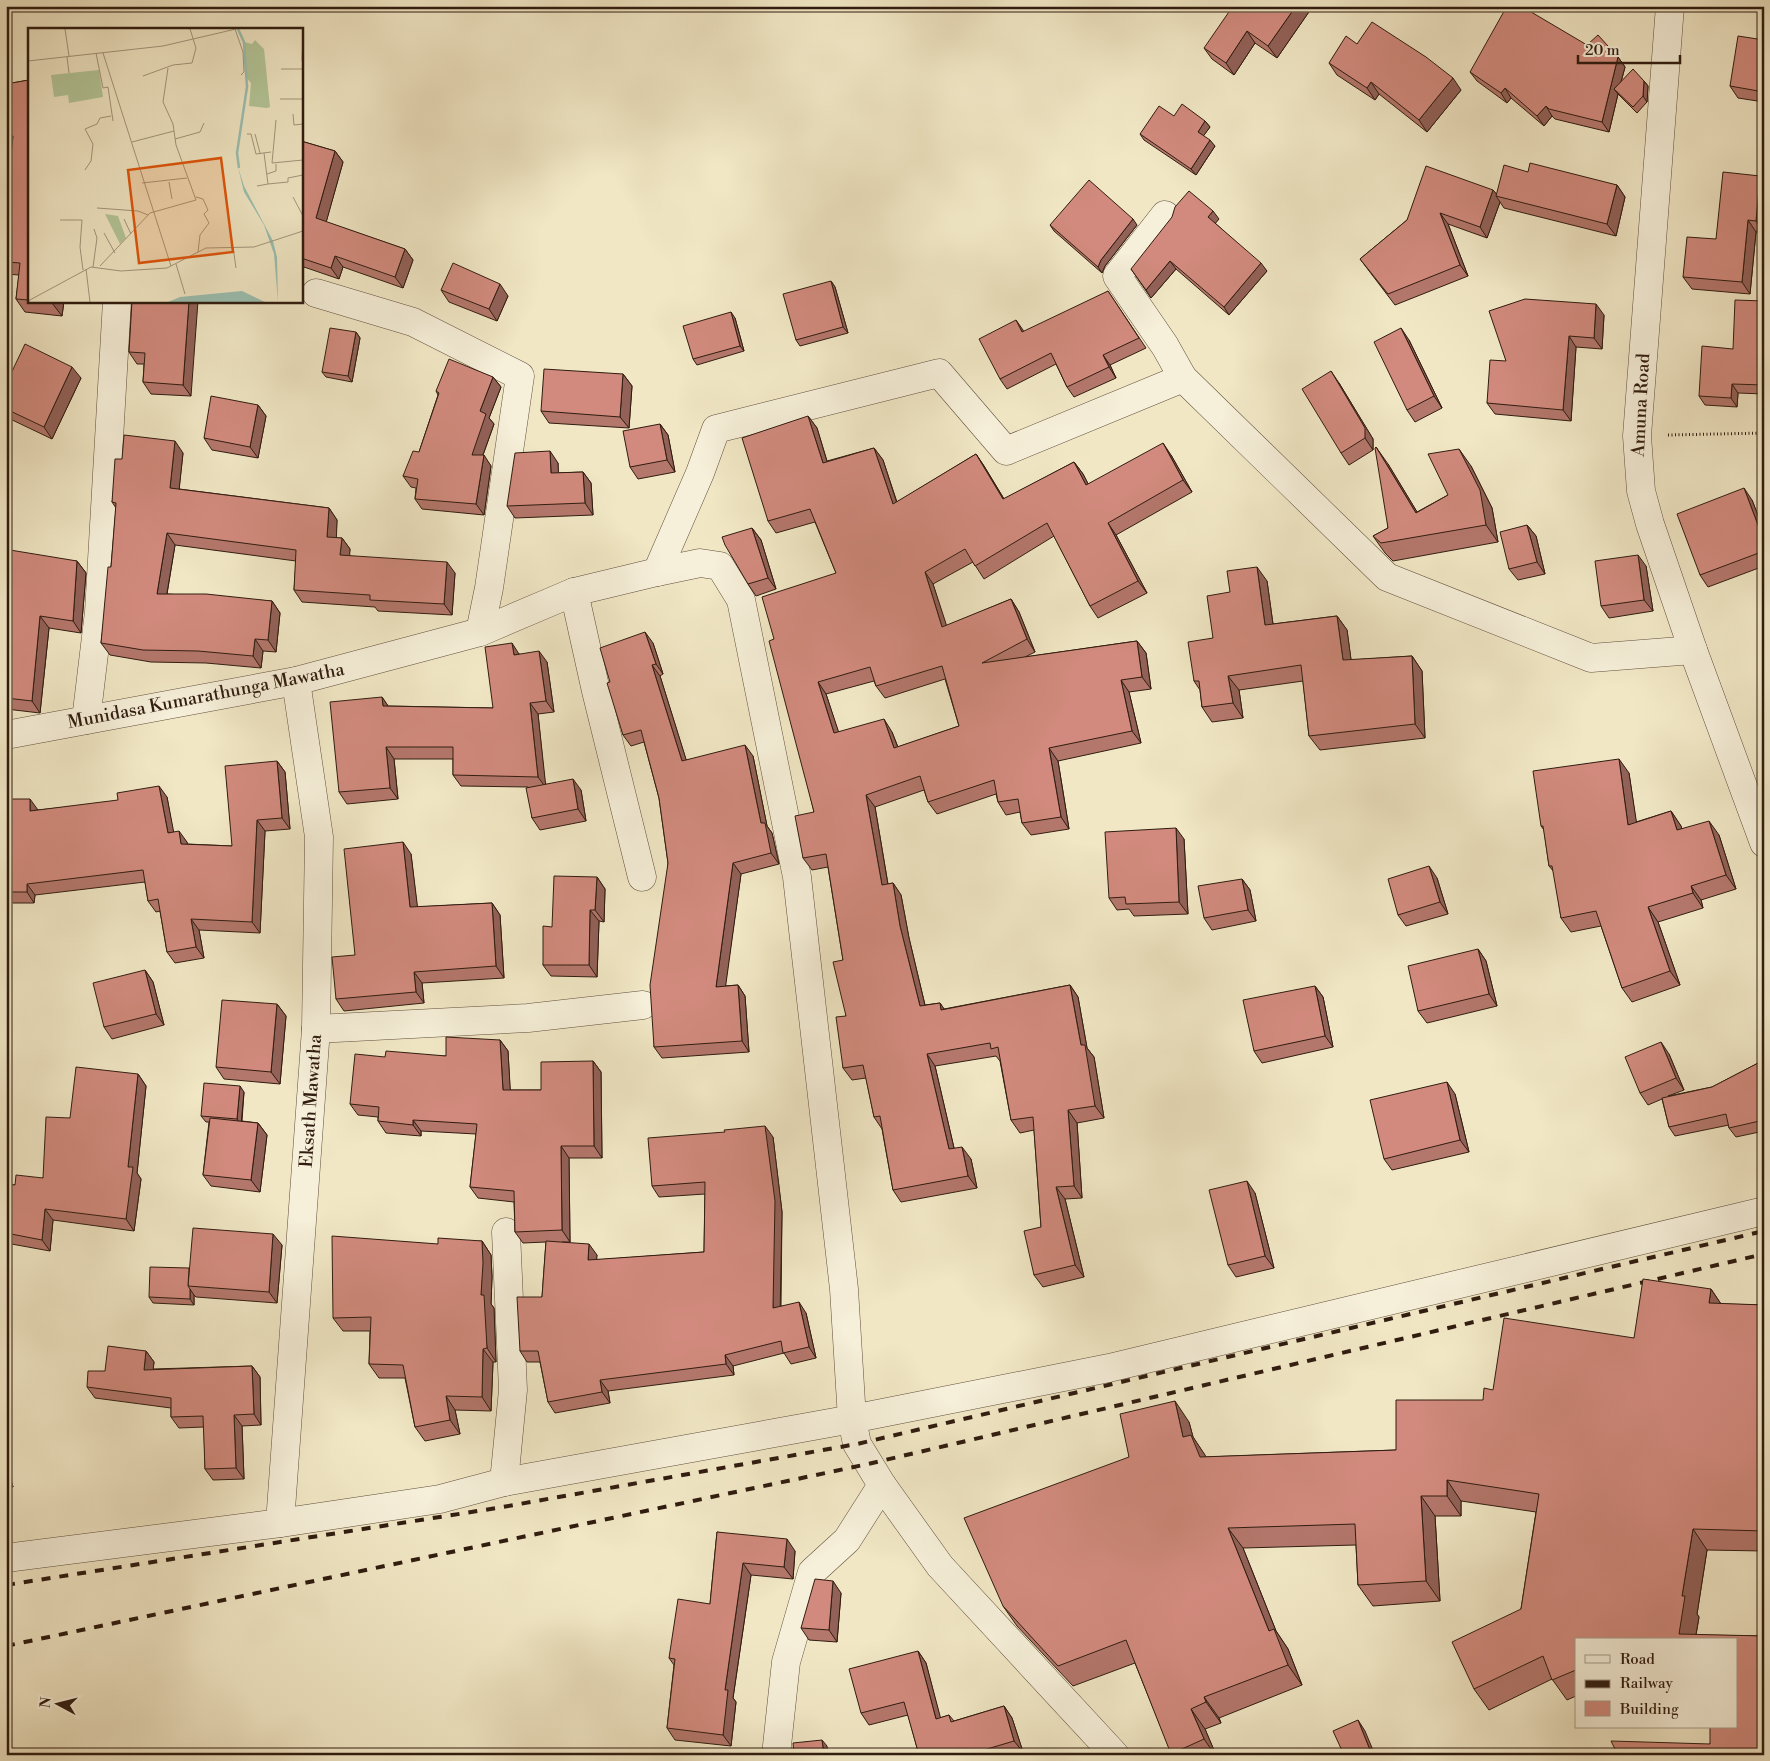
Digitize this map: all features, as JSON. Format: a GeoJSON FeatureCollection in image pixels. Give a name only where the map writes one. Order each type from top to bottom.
{"type":"FeatureCollection","features":[{"type":"Feature","properties":{"kind":"street","name":"Amuna Road"},"geometry":{"type":"LineString","coordinates":[[1670,6],[1637,436],[1641,491],[1650,524],[1693,650],[1764,843]]}},
{"type":"Feature","properties":{"kind":"street"},"geometry":{"type":"LineString","coordinates":[[1165,215],[1117,276],[1166,346],[1183,378],[1387,577],[1591,658],[1693,650]]}},
{"type":"Feature","properties":{"kind":"street"},"geometry":{"type":"LineString","coordinates":[[316,293],[413,322],[520,376],[489,588],[480,632]]}},
{"type":"Feature","properties":{"kind":"street"},"geometry":{"type":"LineString","coordinates":[[86,720],[99,612],[117,302]]}},
{"type":"Feature","properties":{"kind":"street"},"geometry":{"type":"LineString","coordinates":[[657,572],[700,473],[716,429],[939,373],[1006,451],[1183,378]]}},
{"type":"Feature","properties":{"kind":"street","name":"Munidasa Kumarathunga Mawatha"},"geometry":{"type":"LineString","coordinates":[[6,735],[296,681],[480,632],[574,592],[700,563],[720,566],[741,600],[797,876],[844,1289],[852,1419]]}},
{"type":"Feature","properties":{"kind":"street"},"geometry":{"type":"LineString","coordinates":[[574,592],[596,691],[642,877]]}},
{"type":"Feature","properties":{"kind":"street","name":"Eksath Mawatha"},"geometry":{"type":"LineString","coordinates":[[280,1522],[316,1029],[319,837],[296,681]]}},
{"type":"Feature","properties":{"kind":"street"},"geometry":{"type":"LineString","coordinates":[[316,1029],[528,1018],[643,1006]]}},
{"type":"Feature","properties":{"kind":"street"},"geometry":{"type":"LineString","coordinates":[[6,1558],[440,1499],[504,1482],[852,1419],[1109,1368],[1764,1211]]}},
{"type":"Feature","properties":{"kind":"street"},"geometry":{"type":"LineString","coordinates":[[504,1482],[513,1390],[506,1232]]}},
{"type":"Feature","properties":{"kind":"street"},"geometry":{"type":"LineString","coordinates":[[852,1419],[857,1444],[882,1485],[940,1566],[1115,1755]]}},
{"type":"Feature","properties":{"kind":"street"},"geometry":{"type":"LineString","coordinates":[[776,1755],[786,1662],[812,1572],[847,1540],[882,1485]]}},
{"type":"Feature","properties":{"kind":"path"},"geometry":{"type":"LineString","coordinates":[[1637,436],[1764,433]]}},
{"type":"Feature","properties":{"kind":"building"},"geometry":{"type":"Polygon","coordinates":[[[1233,6],[1296,6],[1268,46],[1247,31],[1226,63],[1204,48],[1233,6]]]}},
{"type":"Feature","properties":{"kind":"building"},"geometry":{"type":"Polygon","coordinates":[[[1507,6],[1521,6],[1587,45],[1598,35],[1618,57],[1602,122],[1549,109],[1546,106],[1537,116],[1505,88],[1501,93],[1470,72],[1507,6]]]}},
{"type":"Feature","properties":{"kind":"building"},"geometry":{"type":"Polygon","coordinates":[[[1372,22],[1426,57],[1453,78],[1419,120],[1371,82],[1367,88],[1329,63],[1346,36],[1357,44],[1372,22]]]}},
{"type":"Feature","properties":{"kind":"building"},"geometry":{"type":"Polygon","coordinates":[[[1738,36],[1764,40],[1764,92],[1730,86],[1738,36]]]}},
{"type":"Feature","properties":{"kind":"building"},"geometry":{"type":"Polygon","coordinates":[[[1633,69],[1644,81],[1643,96],[1633,107],[1614,89],[1633,69]]]}},
{"type":"Feature","properties":{"kind":"building"},"geometry":{"type":"Polygon","coordinates":[[[28,80],[28,300],[16,299],[20,263],[6,262],[6,205],[13,136],[6,135],[6,84],[28,80]]]}},
{"type":"Feature","properties":{"kind":"building"},"geometry":{"type":"Polygon","coordinates":[[[1182,104],[1205,121],[1198,132],[1210,140],[1191,169],[1140,134],[1159,106],[1174,116],[1182,104]]]}},
{"type":"Feature","properties":{"kind":"building"},"geometry":{"type":"Polygon","coordinates":[[[302,141],[335,151],[316,218],[405,249],[395,277],[335,256],[331,268],[302,258],[302,141]]]}},
{"type":"Feature","properties":{"kind":"building"},"geometry":{"type":"Polygon","coordinates":[[[1530,163],[1617,185],[1607,224],[1496,196],[1504,165],[1528,172],[1530,163]]]}},
{"type":"Feature","properties":{"kind":"building"},"geometry":{"type":"Polygon","coordinates":[[[1426,166],[1493,190],[1480,227],[1440,213],[1460,265],[1388,294],[1360,259],[1407,220],[1426,166]]]}},
{"type":"Feature","properties":{"kind":"building"},"geometry":{"type":"Polygon","coordinates":[[[1723,172],[1760,176],[1756,221],[1748,220],[1742,282],[1683,277],[1687,237],[1716,239],[1723,172]]]}},
{"type":"Feature","properties":{"kind":"building"},"geometry":{"type":"Polygon","coordinates":[[[1089,180],[1133,219],[1101,260],[1098,267],[1050,225],[1089,180]]]}},
{"type":"Feature","properties":{"kind":"building"},"geometry":{"type":"Polygon","coordinates":[[[1189,191],[1213,211],[1208,217],[1261,263],[1224,307],[1170,261],[1146,290],[1131,269],[1172,217],[1175,207],[1189,191]]]}},
{"type":"Feature","properties":{"kind":"building"},"geometry":{"type":"Polygon","coordinates":[[[453,263],[500,284],[489,309],[441,290],[453,263]]]}},
{"type":"Feature","properties":{"kind":"building"},"geometry":{"type":"Polygon","coordinates":[[[831,281],[843,327],[796,340],[783,294],[831,281]]]}},
{"type":"Feature","properties":{"kind":"building"},"geometry":{"type":"Polygon","coordinates":[[[1108,291],[1139,338],[1103,355],[1109,367],[1067,387],[1051,353],[1000,379],[979,339],[1016,320],[1022,332],[1108,291]]]}},
{"type":"Feature","properties":{"kind":"building"},"geometry":{"type":"Polygon","coordinates":[[[1525,299],[1596,304],[1594,338],[1569,336],[1563,410],[1487,403],[1490,360],[1506,361],[1489,311],[1525,299]]]}},
{"type":"Feature","properties":{"kind":"building"},"geometry":{"type":"Polygon","coordinates":[[[1735,300],[1764,301],[1764,385],[1732,384],[1731,398],[1699,396],[1702,346],[1733,349],[1735,300]]]}},
{"type":"Feature","properties":{"kind":"building"},"geometry":{"type":"Polygon","coordinates":[[[132,302],[189,302],[183,385],[143,382],[145,353],[129,352],[132,302]]]}},
{"type":"Feature","properties":{"kind":"building"},"geometry":{"type":"Polygon","coordinates":[[[731,312],[740,346],[693,359],[683,326],[731,312]]]}},
{"type":"Feature","properties":{"kind":"building"},"geometry":{"type":"Polygon","coordinates":[[[330,328],[356,332],[348,376],[322,372],[330,328]]]}},
{"type":"Feature","properties":{"kind":"building"},"geometry":{"type":"Polygon","coordinates":[[[1401,328],[1434,396],[1407,410],[1374,342],[1401,328]]]}},
{"type":"Feature","properties":{"kind":"building"},"geometry":{"type":"Polygon","coordinates":[[[25,344],[72,367],[44,427],[6,409],[6,384],[25,344]]]}},
{"type":"Feature","properties":{"kind":"building"},"geometry":{"type":"Polygon","coordinates":[[[449,359],[493,377],[480,411],[486,414],[472,455],[484,455],[476,504],[415,499],[418,479],[403,476],[413,451],[419,452],[439,393],[436,391],[449,359]]]}},
{"type":"Feature","properties":{"kind":"building"},"geometry":{"type":"Polygon","coordinates":[[[544,369],[623,374],[620,417],[541,411],[544,369]]]}},
{"type":"Feature","properties":{"kind":"building"},"geometry":{"type":"Polygon","coordinates":[[[1331,371],[1365,428],[1365,438],[1341,453],[1302,389],[1331,371]]]}},
{"type":"Feature","properties":{"kind":"building"},"geometry":{"type":"Polygon","coordinates":[[[211,396],[258,405],[250,447],[204,438],[211,396]]]}},
{"type":"Feature","properties":{"kind":"building"},"geometry":{"type":"Polygon","coordinates":[[[808,416],[823,463],[874,448],[893,504],[976,454],[1003,499],[1074,462],[1086,485],[1163,443],[1183,480],[1108,523],[1138,581],[1090,606],[1047,523],[975,566],[965,549],[925,572],[942,627],[1011,599],[1027,639],[982,663],[1137,641],[1142,677],[1121,680],[1132,731],[1049,748],[1061,817],[1022,823],[1018,799],[998,802],[994,780],[928,802],[920,776],[866,795],[882,885],[893,883],[900,926],[920,1006],[940,1003],[941,1010],[1070,985],[1081,1045],[1085,1045],[1095,1106],[1068,1110],[1074,1186],[1056,1187],[1075,1265],[1034,1275],[1024,1231],[1041,1227],[1033,1117],[1011,1120],[998,1047],[991,1049],[990,1043],[927,1054],[949,1149],[962,1147],[968,1176],[893,1190],[880,1116],[874,1117],[863,1065],[843,1068],[836,1017],[846,1016],[833,962],[843,960],[826,854],[803,858],[795,816],[814,812],[769,641],[774,639],[762,597],[836,573],[810,509],[768,521],[742,438],[808,416]],[[942,666],[876,686],[870,667],[818,682],[834,733],[884,719],[894,748],[959,726],[942,666]]]}},
{"type":"Feature","properties":{"kind":"building"},"geometry":{"type":"Polygon","coordinates":[[[660,424],[667,460],[630,467],[623,431],[660,424]]]}},
{"type":"Feature","properties":{"kind":"building"},"geometry":{"type":"Polygon","coordinates":[[[124,435],[175,441],[170,488],[329,508],[327,537],[342,538],[340,555],[447,562],[444,604],[370,600],[370,595],[294,590],[296,550],[167,533],[157,594],[206,594],[272,601],[268,640],[255,639],[253,656],[198,651],[143,650],[101,643],[108,567],[111,567],[116,503],[112,502],[115,459],[122,459],[124,435]]]}},
{"type":"Feature","properties":{"kind":"building"},"geometry":{"type":"Polygon","coordinates":[[[1376,447],[1416,513],[1448,495],[1428,454],[1459,449],[1480,490],[1486,525],[1381,543],[1373,536],[1388,528],[1376,447]]]}},
{"type":"Feature","properties":{"kind":"building"},"geometry":{"type":"Polygon","coordinates":[[[550,451],[551,473],[583,472],[585,503],[507,506],[515,453],[550,451]]]}},
{"type":"Feature","properties":{"kind":"building"},"geometry":{"type":"Polygon","coordinates":[[[1744,488],[1764,541],[1764,551],[1700,575],[1677,514],[1744,488]]]}},
{"type":"Feature","properties":{"kind":"building"},"geometry":{"type":"Polygon","coordinates":[[[1527,525],[1537,562],[1509,569],[1500,532],[1527,525]]]}},
{"type":"Feature","properties":{"kind":"building"},"geometry":{"type":"Polygon","coordinates":[[[752,528],[768,578],[748,584],[722,537],[752,528]]]}},
{"type":"Feature","properties":{"kind":"building"},"geometry":{"type":"Polygon","coordinates":[[[10,550],[77,561],[73,621],[40,616],[32,701],[6,698],[6,565],[8,566],[10,550]]]}},
{"type":"Feature","properties":{"kind":"building"},"geometry":{"type":"Polygon","coordinates":[[[1638,555],[1644,600],[1601,606],[1595,561],[1638,555]]]}},
{"type":"Feature","properties":{"kind":"building"},"geometry":{"type":"Polygon","coordinates":[[[1257,567],[1265,625],[1337,616],[1343,660],[1412,656],[1415,724],[1309,736],[1301,665],[1228,676],[1233,703],[1202,707],[1199,681],[1194,681],[1188,642],[1213,638],[1207,596],[1230,592],[1227,571],[1257,567]]]}},
{"type":"Feature","properties":{"kind":"building"},"geometry":{"type":"Polygon","coordinates":[[[645,632],[656,664],[652,665],[682,761],[745,745],[761,823],[765,823],[771,853],[733,863],[716,987],[738,985],[742,1041],[654,1047],[650,985],[668,863],[659,798],[641,730],[623,735],[607,683],[610,682],[600,648],[645,632]]]}},
{"type":"Feature","properties":{"kind":"building"},"geometry":{"type":"Polygon","coordinates":[[[512,643],[514,655],[539,651],[546,701],[530,703],[538,777],[453,775],[453,747],[386,747],[390,788],[339,792],[330,702],[382,697],[383,706],[493,708],[485,647],[512,643]]]}},
{"type":"Feature","properties":{"kind":"building"},"geometry":{"type":"Polygon","coordinates":[[[1619,759],[1628,825],[1671,811],[1677,830],[1709,821],[1726,875],[1691,886],[1693,893],[1648,907],[1670,971],[1622,988],[1596,911],[1561,918],[1552,866],[1549,866],[1543,826],[1541,826],[1533,771],[1619,759]]]}},
{"type":"Feature","properties":{"kind":"building"},"geometry":{"type":"Polygon","coordinates":[[[277,761],[282,818],[257,820],[252,922],[191,919],[196,947],[167,952],[158,899],[148,901],[143,870],[27,884],[27,892],[6,892],[6,799],[30,799],[30,811],[118,800],[117,793],[159,786],[168,833],[179,831],[181,844],[232,846],[225,766],[277,761]]]}},
{"type":"Feature","properties":{"kind":"building"},"geometry":{"type":"Polygon","coordinates":[[[573,779],[578,809],[532,818],[526,788],[573,779]]]}},
{"type":"Feature","properties":{"kind":"building"},"geometry":{"type":"Polygon","coordinates":[[[1176,828],[1179,902],[1126,904],[1125,897],[1109,898],[1105,832],[1176,828]]]}},
{"type":"Feature","properties":{"kind":"building"},"geometry":{"type":"Polygon","coordinates":[[[403,842],[410,907],[492,903],[496,966],[414,972],[416,992],[336,999],[332,957],[355,955],[344,849],[403,842]]]}},
{"type":"Feature","properties":{"kind":"building"},"geometry":{"type":"Polygon","coordinates":[[[1429,866],[1440,902],[1398,915],[1388,879],[1429,866]]]}},
{"type":"Feature","properties":{"kind":"building"},"geometry":{"type":"Polygon","coordinates":[[[554,876],[597,877],[595,910],[590,910],[589,965],[543,965],[543,926],[552,927],[554,876]]]}},
{"type":"Feature","properties":{"kind":"building"},"geometry":{"type":"Polygon","coordinates":[[[1242,879],[1248,910],[1204,918],[1198,886],[1242,879]]]}},
{"type":"Feature","properties":{"kind":"building"},"geometry":{"type":"Polygon","coordinates":[[[1478,949],[1489,994],[1418,1011],[1408,966],[1478,949]]]}},
{"type":"Feature","properties":{"kind":"building"},"geometry":{"type":"Polygon","coordinates":[[[145,970],[156,1014],[104,1027],[93,983],[145,970]]]}},
{"type":"Feature","properties":{"kind":"building"},"geometry":{"type":"Polygon","coordinates":[[[1315,986],[1325,1036],[1254,1051],[1243,1000],[1315,986]]]}},
{"type":"Feature","properties":{"kind":"building"},"geometry":{"type":"Polygon","coordinates":[[[222,1000],[277,1004],[271,1072],[216,1067],[222,1000]]]}},
{"type":"Feature","properties":{"kind":"building"},"geometry":{"type":"Polygon","coordinates":[[[446,1037],[500,1040],[503,1090],[541,1090],[541,1062],[593,1061],[594,1146],[561,1146],[562,1230],[515,1232],[514,1191],[470,1187],[477,1124],[413,1120],[413,1125],[378,1121],[379,1107],[350,1104],[355,1054],[385,1057],[386,1051],[446,1056],[446,1037]]]}},
{"type":"Feature","properties":{"kind":"building"},"geometry":{"type":"Polygon","coordinates":[[[1661,1042],[1676,1078],[1640,1093],[1625,1057],[1661,1042]]]}},
{"type":"Feature","properties":{"kind":"building"},"geometry":{"type":"Polygon","coordinates":[[[1764,1060],[1764,1120],[1729,1128],[1726,1114],[1669,1127],[1662,1098],[1712,1087],[1764,1060]]]}},
{"type":"Feature","properties":{"kind":"building"},"geometry":{"type":"Polygon","coordinates":[[[76,1067],[138,1074],[128,1167],[133,1167],[126,1219],[45,1209],[42,1240],[6,1233],[6,1184],[15,1185],[16,1175],[43,1178],[46,1117],[70,1118],[76,1067]]]}},
{"type":"Feature","properties":{"kind":"building"},"geometry":{"type":"Polygon","coordinates":[[[1447,1082],[1460,1140],[1384,1159],[1370,1100],[1447,1082]]]}},
{"type":"Feature","properties":{"kind":"building"},"geometry":{"type":"Polygon","coordinates":[[[204,1083],[240,1086],[237,1119],[201,1116],[204,1083]]]}},
{"type":"Feature","properties":{"kind":"building"},"geometry":{"type":"Polygon","coordinates":[[[210,1118],[258,1123],[251,1180],[203,1175],[210,1118]]]}},
{"type":"Feature","properties":{"kind":"building"},"geometry":{"type":"Polygon","coordinates":[[[765,1126],[775,1201],[773,1308],[799,1302],[809,1347],[783,1353],[781,1341],[725,1355],[726,1364],[600,1380],[602,1392],[548,1402],[538,1351],[520,1351],[517,1297],[542,1297],[546,1241],[589,1244],[588,1260],[704,1252],[705,1182],[652,1186],[648,1138],[725,1132],[724,1130],[765,1126]]]}},
{"type":"Feature","properties":{"kind":"building"},"geometry":{"type":"Polygon","coordinates":[[[1247,1181],[1265,1256],[1228,1265],[1209,1190],[1247,1181]]]}},
{"type":"Feature","properties":{"kind":"building"},"geometry":{"type":"Polygon","coordinates":[[[193,1228],[273,1234],[269,1292],[188,1286],[193,1228]]]}},
{"type":"Feature","properties":{"kind":"building"},"geometry":{"type":"Polygon","coordinates":[[[332,1236],[438,1244],[438,1238],[482,1241],[481,1295],[484,1295],[487,1348],[483,1349],[482,1397],[446,1396],[450,1420],[415,1427],[403,1365],[369,1364],[371,1317],[333,1318],[332,1236]]]}},
{"type":"Feature","properties":{"kind":"building"},"geometry":{"type":"Polygon","coordinates":[[[150,1267],[189,1268],[188,1286],[190,1289],[190,1299],[149,1297],[150,1267]]]}},
{"type":"Feature","properties":{"kind":"building"},"geometry":{"type":"Polygon","coordinates":[[[1643,1279],[1711,1289],[1709,1303],[1764,1305],[1764,1531],[1693,1529],[1682,1596],[1685,1596],[1679,1634],[1764,1636],[1764,1755],[1618,1755],[1611,1741],[1710,1744],[1710,1728],[1738,1728],[1738,1638],[1575,1638],[1575,1670],[1552,1680],[1543,1656],[1474,1689],[1452,1642],[1521,1609],[1539,1494],[1447,1480],[1447,1496],[1421,1496],[1426,1581],[1358,1585],[1355,1524],[1228,1528],[1269,1631],[1274,1629],[1288,1665],[1204,1697],[1206,1702],[1191,1709],[1204,1739],[1171,1754],[1126,1640],[1058,1666],[1003,1606],[964,1518],[1129,1457],[1120,1414],[1175,1401],[1183,1437],[1191,1435],[1200,1457],[1396,1450],[1396,1400],[1483,1400],[1484,1388],[1493,1390],[1504,1318],[1634,1338],[1643,1279]]]}},
{"type":"Feature","properties":{"kind":"building"},"geometry":{"type":"Polygon","coordinates":[[[108,1346],[146,1351],[144,1370],[252,1366],[254,1414],[234,1415],[236,1468],[205,1469],[203,1416],[171,1417],[171,1398],[87,1387],[88,1371],[105,1371],[108,1346]]]}},
{"type":"Feature","properties":{"kind":"building"},"geometry":{"type":"Polygon","coordinates":[[[717,1532],[787,1539],[784,1567],[743,1563],[725,1690],[728,1690],[723,1735],[667,1728],[675,1659],[669,1658],[678,1599],[710,1604],[717,1532]]]}},
{"type":"Feature","properties":{"kind":"building"},"geometry":{"type":"Polygon","coordinates":[[[815,1579],[833,1581],[829,1630],[801,1628],[815,1579]]]}},
{"type":"Feature","properties":{"kind":"building"},"geometry":{"type":"Polygon","coordinates":[[[918,1651],[936,1719],[949,1715],[951,1722],[1004,1706],[1014,1741],[967,1755],[919,1755],[904,1702],[861,1713],[849,1669],[918,1651]]]}},
{"type":"Feature","properties":{"kind":"building"},"geometry":{"type":"Polygon","coordinates":[[[1358,1720],[1372,1755],[1344,1755],[1333,1731],[1358,1720]]]}},
{"type":"Feature","properties":{"kind":"building"},"geometry":{"type":"Polygon","coordinates":[[[822,1740],[824,1755],[794,1755],[793,1743],[822,1740]]]}},
{"type":"Feature","properties":{"kind":"railway"},"geometry":{"type":"LineString","coordinates":[[6,1585],[497,1508],[857,1444],[1764,1231]]}},
{"type":"Feature","properties":{"kind":"railway"},"geometry":{"type":"LineString","coordinates":[[6,1646],[868,1464],[1764,1254]]}}]}
